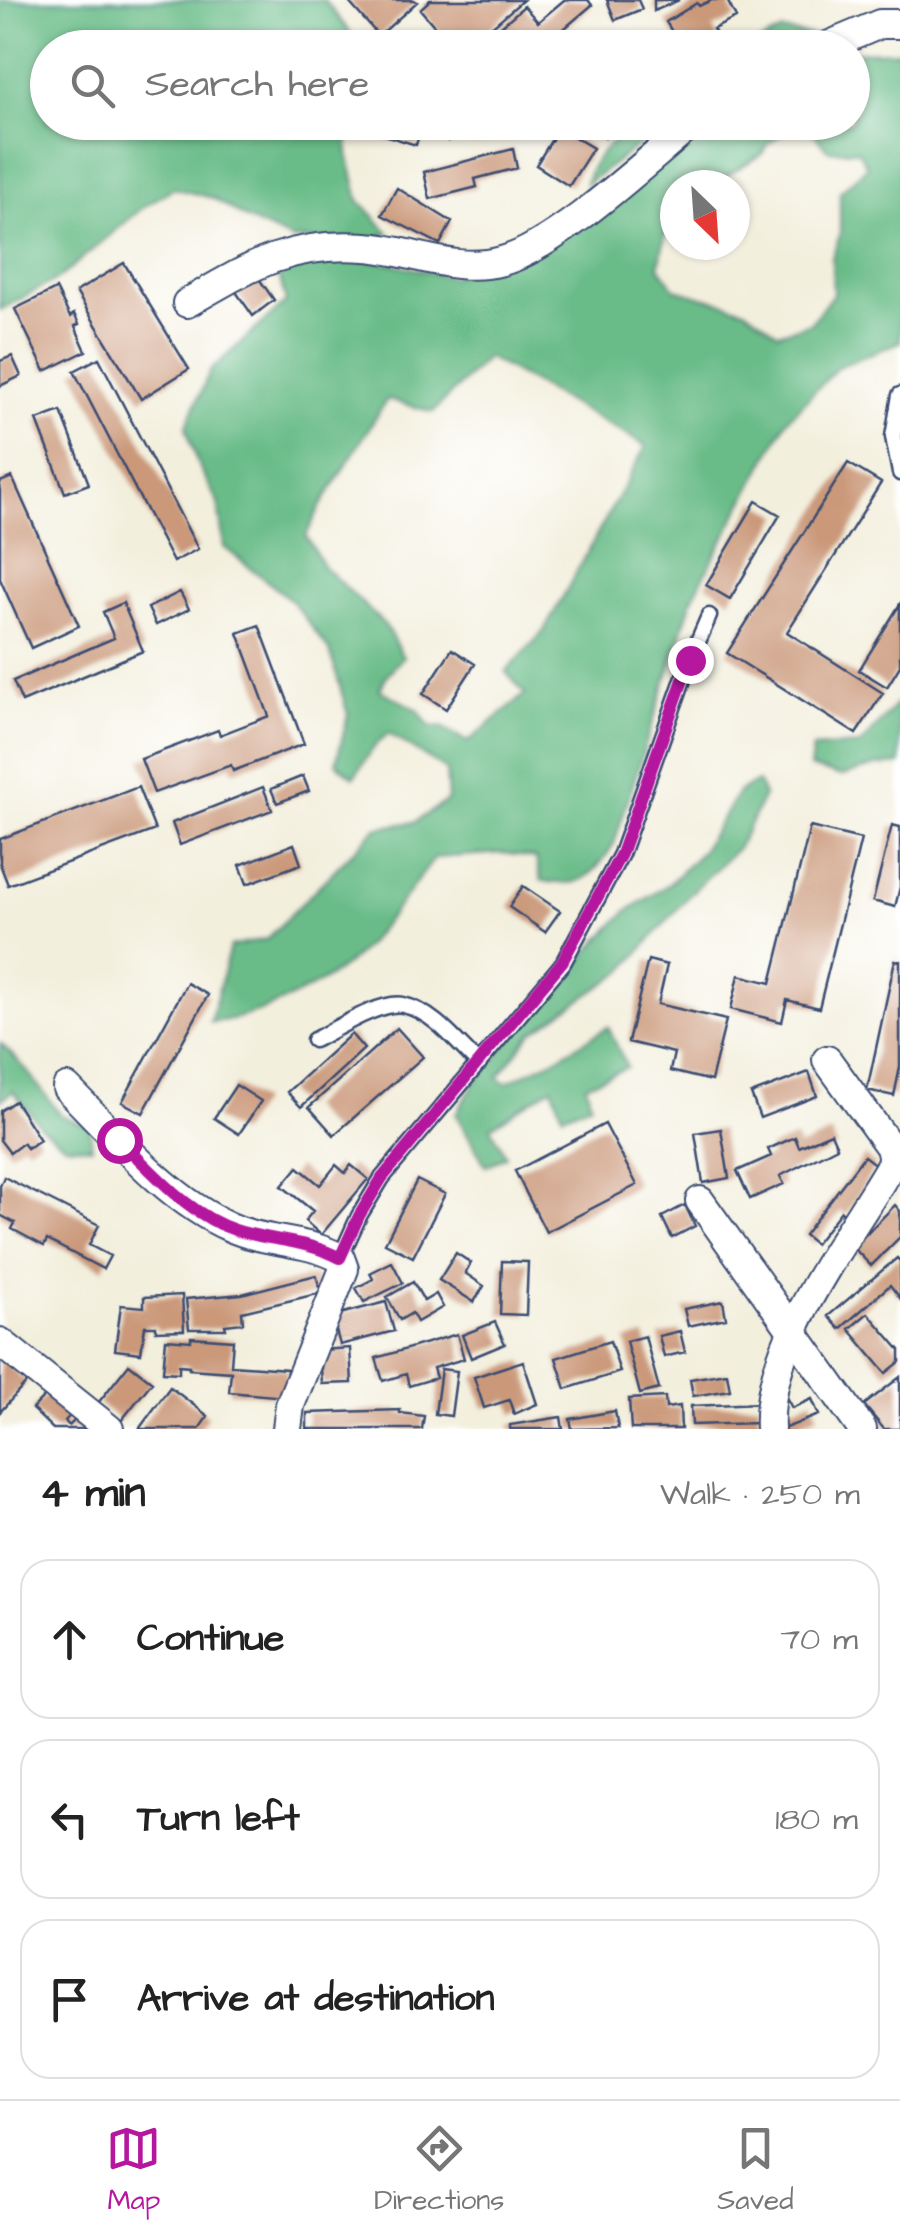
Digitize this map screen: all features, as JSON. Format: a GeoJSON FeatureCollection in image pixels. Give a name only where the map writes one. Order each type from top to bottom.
{"type":"FeatureCollection","features":[{"type":"Feature","properties":{"kind":"street"},"geometry":{"type":"LineString","coordinates":[[866,30],[880,24],[900,24]]}},
{"type":"Feature","properties":{"kind":"street"},"geometry":{"type":"LineString","coordinates":[[188,304],[255,263],[298,249],[366,246],[450,265],[502,261],[550,238],[672,140]]}},
{"type":"Feature","properties":{"kind":"street"},"geometry":{"type":"LineString","coordinates":[[770,1429],[768,1404],[799,1314],[893,1161],[890,1147],[827,1060]]}},
{"type":"Feature","properties":{"kind":"street"},"geometry":{"type":"LineString","coordinates":[[67,1088],[192,1208],[233,1229],[304,1244],[340,1258],[344,1269],[290,1405],[287,1429]]}},
{"type":"Feature","properties":{"kind":"street"},"geometry":{"type":"LineString","coordinates":[[700,1201],[862,1429]]}},
{"type":"Feature","properties":{"kind":"street"},"geometry":{"type":"LineString","coordinates":[[0,1342],[110,1429]]}},
{"type":"Feature","properties":{"kind":"lane"},"geometry":{"type":"LineString","coordinates":[[900,395],[893,437],[900,473]]}},
{"type":"Feature","properties":{"kind":"lane"},"geometry":{"type":"LineString","coordinates":[[340,1258],[382,1178],[562,962],[621,854],[709,616]]}},
{"type":"Feature","properties":{"kind":"lane"},"geometry":{"type":"LineString","coordinates":[[314,1040],[379,1008],[401,1004],[428,1017],[479,1064]]}},
{"type":"Feature","properties":{"kind":"green space"},"geometry":{"type":"Polygon","coordinates":[[[0,0],[324,0],[348,30],[30,30],[30,140],[348,140],[359,200],[389,233],[373,239],[293,240],[250,221],[213,198],[173,188],[141,209],[59,278],[0,310],[0,0]]]}},
{"type":"Feature","properties":{"kind":"green space"},"geometry":{"type":"Polygon","coordinates":[[[900,51],[900,342],[838,367],[787,420],[692,599],[614,844],[600,864],[577,882],[555,883],[541,880],[536,858],[502,853],[435,858],[372,939],[331,975],[270,1007],[210,1022],[230,947],[267,939],[376,828],[415,822],[448,800],[446,770],[388,733],[354,777],[336,763],[348,715],[330,651],[291,600],[224,547],[218,503],[197,462],[186,427],[210,371],[286,302],[277,268],[338,258],[394,264],[452,277],[634,181],[692,140],[773,140],[762,154],[736,170],[660,170],[659,267],[675,289],[745,309],[778,333],[811,323],[833,294],[832,258],[840,234],[840,192],[867,167],[858,151],[828,150],[819,140],[870,140],[870,52],[900,51]],[[487,357],[433,412],[387,399],[306,536],[323,566],[385,625],[403,657],[386,676],[380,690],[418,710],[429,726],[442,727],[468,742],[525,694],[506,672],[544,631],[646,446],[487,357]]]}},
{"type":"Feature","properties":{"kind":"green space"},"geometry":{"type":"Polygon","coordinates":[[[616,140],[646,140],[586,184],[600,154],[616,140]]]}},
{"type":"Feature","properties":{"kind":"green space"},"geometry":{"type":"Polygon","coordinates":[[[900,700],[900,764],[842,776],[810,768],[813,748],[860,745],[900,700]]]}},
{"type":"Feature","properties":{"kind":"green space"},"geometry":{"type":"Polygon","coordinates":[[[758,782],[764,796],[738,847],[693,891],[623,971],[532,1033],[498,1077],[506,1083],[608,1027],[627,1067],[586,1085],[591,1103],[563,1115],[552,1087],[491,1127],[506,1156],[486,1166],[456,1114],[474,1084],[552,990],[626,912],[669,884],[701,852],[739,791],[758,782]]]}},
{"type":"Feature","properties":{"kind":"green space"},"geometry":{"type":"Polygon","coordinates":[[[0,1043],[61,1115],[90,1127],[92,1147],[65,1145],[41,1127],[13,1091],[0,1101],[0,1043]]]}},
{"type":"Feature","properties":{"kind":"building"},"geometry":{"type":"Polygon","coordinates":[[[347,0],[417,2],[386,30],[374,30],[347,0]]]}},
{"type":"Feature","properties":{"kind":"building"},"geometry":{"type":"Polygon","coordinates":[[[430,0],[523,0],[488,30],[438,30],[420,9],[430,0]]]}},
{"type":"Feature","properties":{"kind":"building"},"geometry":{"type":"Polygon","coordinates":[[[564,0],[588,0],[592,5],[563,30],[497,30],[524,6],[538,22],[564,0]]]}},
{"type":"Feature","properties":{"kind":"building"},"geometry":{"type":"Polygon","coordinates":[[[607,0],[638,0],[642,9],[615,20],[607,0]]]}},
{"type":"Feature","properties":{"kind":"building"},"geometry":{"type":"Polygon","coordinates":[[[654,0],[679,0],[654,11],[654,0]]]}},
{"type":"Feature","properties":{"kind":"building"},"geometry":{"type":"Polygon","coordinates":[[[712,0],[727,0],[736,18],[714,30],[671,30],[666,22],[697,3],[699,6],[712,0]]]}},
{"type":"Feature","properties":{"kind":"building"},"geometry":{"type":"Polygon","coordinates":[[[552,140],[579,140],[593,148],[569,186],[536,165],[552,140]]]}},
{"type":"Feature","properties":{"kind":"building"},"geometry":{"type":"Polygon","coordinates":[[[513,149],[517,168],[475,179],[477,187],[430,199],[424,172],[513,149]]]}},
{"type":"Feature","properties":{"kind":"building"},"geometry":{"type":"Polygon","coordinates":[[[397,188],[452,222],[440,244],[382,215],[397,188]]]}},
{"type":"Feature","properties":{"kind":"building"},"geometry":{"type":"Polygon","coordinates":[[[124,263],[189,369],[141,399],[76,292],[124,263]]]}},
{"type":"Feature","properties":{"kind":"building"},"geometry":{"type":"Polygon","coordinates":[[[255,273],[274,300],[253,316],[234,289],[255,273]]]}},
{"type":"Feature","properties":{"kind":"building"},"geometry":{"type":"Polygon","coordinates":[[[56,289],[70,317],[74,314],[79,324],[75,326],[86,351],[45,371],[15,309],[56,289]]]}},
{"type":"Feature","properties":{"kind":"building"},"geometry":{"type":"Polygon","coordinates":[[[12,356],[21,376],[0,386],[0,361],[12,356]]]}},
{"type":"Feature","properties":{"kind":"building"},"geometry":{"type":"Polygon","coordinates":[[[99,358],[198,549],[173,562],[74,371],[99,358]]]}},
{"type":"Feature","properties":{"kind":"building"},"geometry":{"type":"Polygon","coordinates":[[[61,411],[89,484],[65,493],[37,420],[61,411]]]}},
{"type":"Feature","properties":{"kind":"building"},"geometry":{"type":"Polygon","coordinates":[[[848,463],[881,483],[787,632],[883,693],[856,734],[727,653],[848,463]]]}},
{"type":"Feature","properties":{"kind":"building"},"geometry":{"type":"Polygon","coordinates":[[[12,477],[79,626],[31,648],[0,579],[0,482],[12,477]]]}},
{"type":"Feature","properties":{"kind":"building"},"geometry":{"type":"Polygon","coordinates":[[[756,501],[780,515],[730,599],[706,585],[756,501]]]}},
{"type":"Feature","properties":{"kind":"building"},"geometry":{"type":"Polygon","coordinates":[[[180,592],[189,609],[156,625],[148,608],[180,592]]]}},
{"type":"Feature","properties":{"kind":"building"},"geometry":{"type":"Polygon","coordinates":[[[123,603],[143,651],[22,702],[13,681],[114,638],[103,612],[123,603]]]}},
{"type":"Feature","properties":{"kind":"building"},"geometry":{"type":"Polygon","coordinates":[[[900,604],[900,666],[887,687],[859,670],[900,604]]]}},
{"type":"Feature","properties":{"kind":"building"},"geometry":{"type":"Polygon","coordinates":[[[259,625],[304,744],[233,771],[231,765],[154,793],[141,759],[269,716],[238,633],[259,625]]]}},
{"type":"Feature","properties":{"kind":"building"},"geometry":{"type":"Polygon","coordinates":[[[452,649],[475,664],[446,709],[423,694],[452,649]]]}},
{"type":"Feature","properties":{"kind":"building"},"geometry":{"type":"Polygon","coordinates":[[[303,776],[309,791],[277,803],[271,789],[303,776]]]}},
{"type":"Feature","properties":{"kind":"building"},"geometry":{"type":"Polygon","coordinates":[[[138,787],[155,830],[8,885],[0,864],[0,839],[138,787]]]}},
{"type":"Feature","properties":{"kind":"building"},"geometry":{"type":"Polygon","coordinates":[[[263,787],[272,810],[180,845],[172,823],[263,787]]]}},
{"type":"Feature","properties":{"kind":"building"},"geometry":{"type":"Polygon","coordinates":[[[892,825],[900,827],[900,887],[895,907],[873,901],[892,825]]]}},
{"type":"Feature","properties":{"kind":"building"},"geometry":{"type":"Polygon","coordinates":[[[810,827],[861,839],[819,1008],[787,1000],[782,1022],[731,1009],[739,975],[771,983],[810,827]]]}},
{"type":"Feature","properties":{"kind":"building"},"geometry":{"type":"Polygon","coordinates":[[[294,844],[301,864],[247,884],[240,865],[294,844]]]}},
{"type":"Feature","properties":{"kind":"building"},"geometry":{"type":"Polygon","coordinates":[[[523,886],[560,911],[545,932],[509,907],[523,886]]]}},
{"type":"Feature","properties":{"kind":"building"},"geometry":{"type":"Polygon","coordinates":[[[648,960],[667,965],[658,1004],[726,1020],[711,1081],[670,1071],[674,1053],[628,1042],[648,960]]]}},
{"type":"Feature","properties":{"kind":"building"},"geometry":{"type":"Polygon","coordinates":[[[895,960],[900,961],[900,1067],[894,1096],[867,1090],[895,960]]]}},
{"type":"Feature","properties":{"kind":"building"},"geometry":{"type":"Polygon","coordinates":[[[187,983],[208,995],[143,1113],[122,1102],[187,983]]]}},
{"type":"Feature","properties":{"kind":"building"},"geometry":{"type":"Polygon","coordinates":[[[397,1028],[423,1057],[334,1135],[309,1107],[397,1028]]]}},
{"type":"Feature","properties":{"kind":"building"},"geometry":{"type":"Polygon","coordinates":[[[351,1034],[364,1049],[301,1107],[287,1092],[351,1034]]]}},
{"type":"Feature","properties":{"kind":"building"},"geometry":{"type":"Polygon","coordinates":[[[809,1072],[817,1096],[760,1118],[751,1094],[809,1072]]]}},
{"type":"Feature","properties":{"kind":"building"},"geometry":{"type":"Polygon","coordinates":[[[236,1085],[261,1101],[239,1134],[214,1118],[236,1085]]]}},
{"type":"Feature","properties":{"kind":"building"},"geometry":{"type":"Polygon","coordinates":[[[15,1101],[40,1140],[27,1148],[23,1143],[10,1153],[0,1140],[0,1111],[15,1101]]]}},
{"type":"Feature","properties":{"kind":"building"},"geometry":{"type":"Polygon","coordinates":[[[605,1124],[637,1185],[546,1232],[515,1171],[605,1124]]]}},
{"type":"Feature","properties":{"kind":"building"},"geometry":{"type":"Polygon","coordinates":[[[721,1129],[729,1178],[703,1183],[695,1133],[721,1129]]]}},
{"type":"Feature","properties":{"kind":"building"},"geometry":{"type":"Polygon","coordinates":[[[831,1133],[837,1147],[780,1176],[784,1184],[750,1199],[737,1171],[771,1156],[768,1149],[795,1137],[799,1147],[831,1133]]]}},
{"type":"Feature","properties":{"kind":"building"},"geometry":{"type":"Polygon","coordinates":[[[864,1156],[876,1165],[846,1215],[841,1211],[815,1244],[804,1235],[864,1156]]]}},
{"type":"Feature","properties":{"kind":"building"},"geometry":{"type":"Polygon","coordinates":[[[336,1165],[345,1173],[351,1165],[368,1179],[321,1235],[305,1221],[313,1211],[282,1186],[298,1167],[320,1185],[336,1165]]]}},
{"type":"Feature","properties":{"kind":"building"},"geometry":{"type":"Polygon","coordinates":[[[4,1177],[99,1225],[89,1245],[110,1256],[103,1269],[47,1240],[44,1246],[12,1229],[15,1223],[0,1215],[0,1186],[4,1177]]]}},
{"type":"Feature","properties":{"kind":"building"},"geometry":{"type":"Polygon","coordinates":[[[417,1180],[445,1194],[413,1257],[385,1243],[417,1180]]]}},
{"type":"Feature","properties":{"kind":"building"},"geometry":{"type":"Polygon","coordinates":[[[685,1205],[695,1226],[672,1238],[662,1217],[685,1205]]]}},
{"type":"Feature","properties":{"kind":"building"},"geometry":{"type":"Polygon","coordinates":[[[895,1205],[900,1211],[900,1237],[871,1266],[853,1247],[895,1205]]]}},
{"type":"Feature","properties":{"kind":"building"},"geometry":{"type":"Polygon","coordinates":[[[456,1253],[471,1263],[465,1273],[484,1286],[474,1302],[439,1280],[456,1253]]]}},
{"type":"Feature","properties":{"kind":"building"},"geometry":{"type":"Polygon","coordinates":[[[897,1258],[900,1298],[890,1285],[840,1329],[828,1316],[897,1258]]]}},
{"type":"Feature","properties":{"kind":"building"},"geometry":{"type":"Polygon","coordinates":[[[502,1261],[528,1262],[526,1315],[500,1314],[502,1261]]]}},
{"type":"Feature","properties":{"kind":"building"},"geometry":{"type":"Polygon","coordinates":[[[392,1262],[403,1283],[364,1302],[356,1288],[373,1279],[370,1273],[392,1262]]]}},
{"type":"Feature","properties":{"kind":"building"},"geometry":{"type":"Polygon","coordinates":[[[316,1275],[321,1293],[242,1312],[243,1323],[225,1325],[226,1329],[189,1329],[186,1299],[242,1294],[316,1275]]]}},
{"type":"Feature","properties":{"kind":"building"},"geometry":{"type":"Polygon","coordinates":[[[413,1282],[424,1301],[436,1294],[443,1307],[417,1322],[412,1313],[400,1320],[387,1297],[413,1282]]]}},
{"type":"Feature","properties":{"kind":"building"},"geometry":{"type":"Polygon","coordinates":[[[182,1295],[184,1330],[156,1331],[156,1326],[145,1326],[141,1353],[115,1350],[121,1305],[144,1307],[144,1297],[182,1295]]]}},
{"type":"Feature","properties":{"kind":"building"},"geometry":{"type":"Polygon","coordinates":[[[723,1301],[726,1318],[688,1326],[684,1309],[723,1301]]]}},
{"type":"Feature","properties":{"kind":"building"},"geometry":{"type":"Polygon","coordinates":[[[386,1302],[394,1331],[340,1345],[332,1316],[386,1302]]]}},
{"type":"Feature","properties":{"kind":"building"},"geometry":{"type":"Polygon","coordinates":[[[868,1313],[900,1350],[900,1362],[886,1373],[849,1329],[868,1313]]]}},
{"type":"Feature","properties":{"kind":"building"},"geometry":{"type":"Polygon","coordinates":[[[495,1322],[505,1344],[471,1358],[462,1335],[495,1322]]]}},
{"type":"Feature","properties":{"kind":"building"},"geometry":{"type":"Polygon","coordinates":[[[680,1331],[685,1352],[664,1357],[659,1336],[680,1331]]]}},
{"type":"Feature","properties":{"kind":"building"},"geometry":{"type":"Polygon","coordinates":[[[457,1334],[464,1359],[433,1368],[436,1378],[409,1386],[406,1374],[383,1381],[376,1358],[457,1334]]]}},
{"type":"Feature","properties":{"kind":"building"},"geometry":{"type":"Polygon","coordinates":[[[645,1336],[659,1389],[640,1394],[626,1341],[645,1336]]]}},
{"type":"Feature","properties":{"kind":"building"},"geometry":{"type":"Polygon","coordinates":[[[191,1337],[233,1340],[231,1365],[287,1369],[285,1397],[229,1392],[231,1372],[179,1365],[179,1373],[163,1372],[166,1339],[191,1341],[191,1337]]]}},
{"type":"Feature","properties":{"kind":"building"},"geometry":{"type":"Polygon","coordinates":[[[610,1341],[620,1372],[566,1389],[556,1358],[610,1341]]]}},
{"type":"Feature","properties":{"kind":"building"},"geometry":{"type":"Polygon","coordinates":[[[350,1348],[352,1383],[322,1384],[320,1350],[350,1348]]]}},
{"type":"Feature","properties":{"kind":"building"},"geometry":{"type":"Polygon","coordinates":[[[0,1358],[27,1382],[0,1412],[0,1358]]]}},
{"type":"Feature","properties":{"kind":"building"},"geometry":{"type":"Polygon","coordinates":[[[523,1361],[537,1404],[514,1414],[509,1400],[484,1408],[474,1377],[523,1361]]]}},
{"type":"Feature","properties":{"kind":"building"},"geometry":{"type":"Polygon","coordinates":[[[129,1364],[152,1382],[121,1421],[98,1403],[129,1364]]]}},
{"type":"Feature","properties":{"kind":"building"},"geometry":{"type":"Polygon","coordinates":[[[441,1369],[457,1371],[451,1416],[435,1414],[441,1369]]]}},
{"type":"Feature","properties":{"kind":"building"},"geometry":{"type":"Polygon","coordinates":[[[727,1373],[730,1390],[693,1396],[690,1379],[727,1373]]]}},
{"type":"Feature","properties":{"kind":"building"},"geometry":{"type":"Polygon","coordinates":[[[900,1377],[900,1429],[884,1429],[864,1405],[900,1377]]]}},
{"type":"Feature","properties":{"kind":"building"},"geometry":{"type":"Polygon","coordinates":[[[170,1387],[208,1416],[199,1429],[139,1429],[170,1387]]]}},
{"type":"Feature","properties":{"kind":"building"},"geometry":{"type":"Polygon","coordinates":[[[51,1390],[73,1412],[65,1421],[69,1426],[79,1416],[93,1429],[53,1429],[32,1409],[51,1390]]]}},
{"type":"Feature","properties":{"kind":"building"},"geometry":{"type":"Polygon","coordinates":[[[665,1397],[666,1408],[680,1406],[681,1429],[631,1429],[629,1399],[665,1397]]]}},
{"type":"Feature","properties":{"kind":"building"},"geometry":{"type":"Polygon","coordinates":[[[787,1399],[792,1408],[812,1399],[819,1415],[783,1429],[773,1406],[787,1399]]]}},
{"type":"Feature","properties":{"kind":"building"},"geometry":{"type":"Polygon","coordinates":[[[759,1403],[759,1423],[692,1425],[691,1406],[759,1403]]]}},
{"type":"Feature","properties":{"kind":"building"},"geometry":{"type":"Polygon","coordinates":[[[400,1410],[424,1416],[422,1429],[307,1429],[307,1413],[400,1410]]]}},
{"type":"Feature","properties":{"kind":"building"},"geometry":{"type":"Polygon","coordinates":[[[615,1411],[618,1428],[572,1429],[570,1419],[615,1411]]]}},
{"type":"Feature","properties":{"kind":"building"},"geometry":{"type":"Polygon","coordinates":[[[561,1417],[563,1429],[510,1429],[510,1425],[561,1417]]]}},
{"type":"Feature","properties":{"kind":"route"},"geometry":{"type":"LineString","coordinates":[[119,1140],[192,1208],[233,1229],[304,1244],[340,1258],[382,1178],[562,962],[621,854],[690,660]]}}]}
